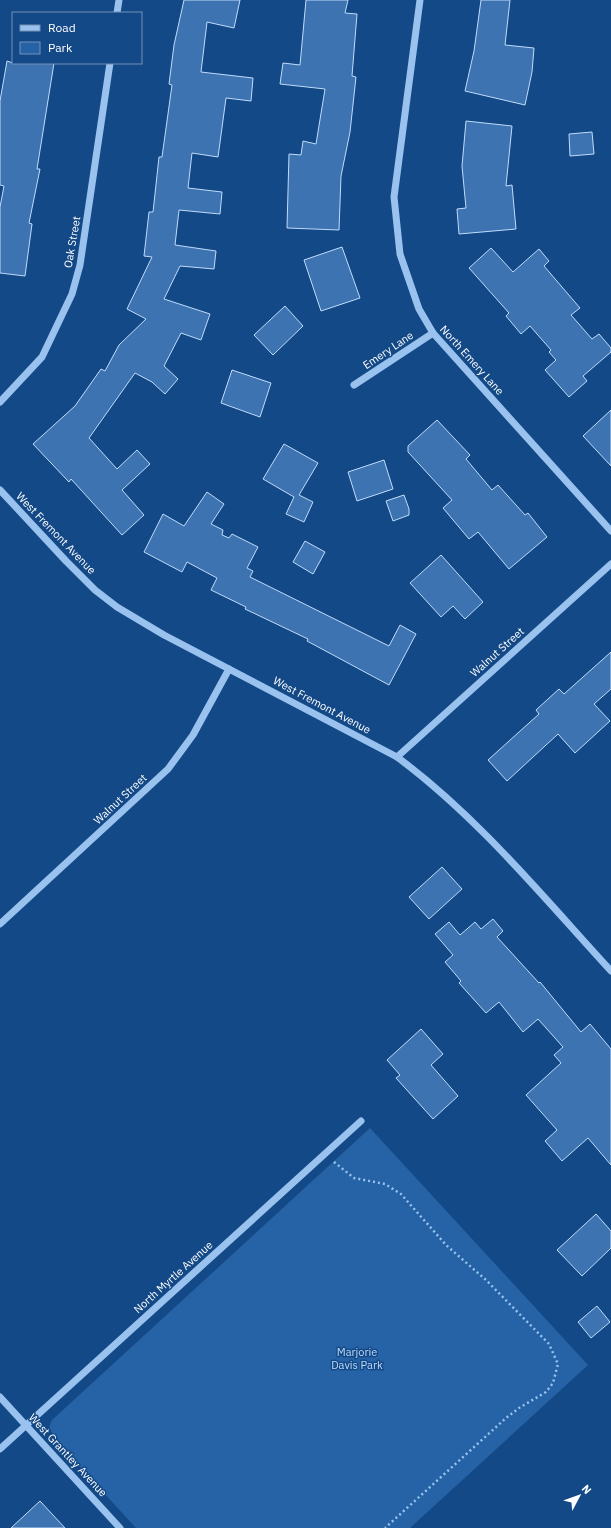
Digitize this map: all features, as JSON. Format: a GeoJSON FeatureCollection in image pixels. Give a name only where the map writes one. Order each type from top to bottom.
{"type":"FeatureCollection","features":[{"type":"Feature","properties":{"kind":"street"},"geometry":{"type":"LineString","coordinates":[[117,12],[119,0]]}},
{"type":"Feature","properties":{"kind":"street","name":"North Emery Lane"},"geometry":{"type":"LineString","coordinates":[[420,0],[394,197],[400,254],[419,309],[433,333],[611,531]]}},
{"type":"Feature","properties":{"kind":"street","name":"Oak Street"},"geometry":{"type":"LineString","coordinates":[[0,402],[42,357],[72,294],[80,265],[110,64]]}},
{"type":"Feature","properties":{"kind":"street","name":"Emery Lane"},"geometry":{"type":"LineString","coordinates":[[354,385],[433,333]]}},
{"type":"Feature","properties":{"kind":"street","name":"West Fremont Avenue"},"geometry":{"type":"LineString","coordinates":[[0,490],[95,590],[117,607],[164,635],[397,757],[428,779],[467,816],[611,971]]}},
{"type":"Feature","properties":{"kind":"street","name":"Walnut Street"},"geometry":{"type":"LineString","coordinates":[[397,757],[611,564]]}},
{"type":"Feature","properties":{"kind":"street","name":"Walnut Street"},"geometry":{"type":"LineString","coordinates":[[0,924],[168,769],[193,735],[230,669]]}},
{"type":"Feature","properties":{"kind":"street","name":"North Myrtle Avenue"},"geometry":{"type":"LineString","coordinates":[[0,1449],[361,1121]]}},
{"type":"Feature","properties":{"kind":"street","name":"West Grantley Avenue"},"geometry":{"type":"LineString","coordinates":[[0,1398],[120,1528]]}},
{"type":"Feature","properties":{"kind":"path"},"geometry":{"type":"LineString","coordinates":[[325,1154],[354,1178],[385,1184],[401,1194],[446,1245],[486,1280],[541,1334],[549,1344],[558,1364],[553,1383],[546,1392],[519,1408],[506,1418],[385,1528]]}},
{"type":"Feature","properties":{"kind":"green space","name":"Marjorie Davis Park"},"geometry":{"type":"Polygon","coordinates":[[[370,1128],[588,1365],[410,1528],[136,1528],[56,1441],[49,1427],[52,1420],[370,1128]]]}},
{"type":"Feature","properties":{"kind":"building"},"geometry":{"type":"Polygon","coordinates":[[[184,0],[240,0],[234,28],[207,22],[201,72],[253,78],[251,101],[226,98],[218,157],[192,153],[188,188],[222,192],[220,214],[179,210],[175,245],[216,251],[214,269],[180,266],[164,299],[210,314],[201,340],[181,333],[164,366],[178,379],[165,394],[152,382],[135,373],[89,438],[117,469],[137,450],[150,464],[122,490],[144,515],[122,535],[71,479],[69,482],[33,444],[75,406],[101,369],[105,371],[119,345],[146,319],[127,309],[152,257],[144,256],[149,212],[153,212],[159,157],[162,157],[172,85],[169,84],[174,45],[184,0]]]}},
{"type":"Feature","properties":{"kind":"building"},"geometry":{"type":"Polygon","coordinates":[[[306,0],[348,0],[345,13],[357,14],[352,76],[356,77],[350,132],[341,176],[339,230],[287,228],[289,154],[301,155],[303,141],[316,144],[325,89],[280,84],[283,63],[300,65],[306,0]]]}},
{"type":"Feature","properties":{"kind":"building"},"geometry":{"type":"Polygon","coordinates":[[[481,0],[510,0],[505,45],[534,48],[532,72],[525,105],[465,91],[474,51],[481,0]]]}},
{"type":"Feature","properties":{"kind":"building"},"geometry":{"type":"Polygon","coordinates":[[[7,61],[12,64],[54,64],[37,169],[40,169],[29,223],[32,224],[25,276],[0,273],[0,207],[4,186],[0,185],[0,101],[7,61]]]}},
{"type":"Feature","properties":{"kind":"building"},"geometry":{"type":"Polygon","coordinates":[[[466,121],[512,126],[506,186],[512,185],[516,229],[459,234],[457,209],[466,208],[462,166],[466,121]]]}},
{"type":"Feature","properties":{"kind":"building"},"geometry":{"type":"Polygon","coordinates":[[[592,132],[594,154],[570,156],[569,134],[592,132]]]}},
{"type":"Feature","properties":{"kind":"building"},"geometry":{"type":"Polygon","coordinates":[[[342,247],[360,298],[321,311],[304,260],[342,247]]]}},
{"type":"Feature","properties":{"kind":"building"},"geometry":{"type":"Polygon","coordinates":[[[491,248],[513,272],[539,249],[549,261],[544,266],[580,308],[571,315],[592,339],[599,334],[611,348],[611,352],[583,376],[587,381],[569,397],[545,370],[556,360],[549,352],[551,350],[530,326],[521,334],[506,316],[509,313],[469,268],[491,248]]]}},
{"type":"Feature","properties":{"kind":"building"},"geometry":{"type":"Polygon","coordinates":[[[285,306],[303,326],[273,355],[254,335],[285,306]]]}},
{"type":"Feature","properties":{"kind":"building"},"geometry":{"type":"Polygon","coordinates":[[[232,370],[271,383],[260,417],[221,403],[232,370]]]}},
{"type":"Feature","properties":{"kind":"building"},"geometry":{"type":"Polygon","coordinates":[[[611,410],[611,466],[583,436],[611,410]]]}},
{"type":"Feature","properties":{"kind":"building"},"geometry":{"type":"Polygon","coordinates":[[[437,420],[470,455],[466,459],[492,490],[498,485],[525,515],[528,513],[547,537],[509,569],[478,532],[469,539],[443,508],[452,500],[408,452],[408,446],[437,420]]]}},
{"type":"Feature","properties":{"kind":"building"},"geometry":{"type":"Polygon","coordinates":[[[284,444],[318,463],[299,495],[313,502],[304,522],[286,514],[294,497],[263,479],[284,444]]]}},
{"type":"Feature","properties":{"kind":"building"},"geometry":{"type":"Polygon","coordinates":[[[384,460],[393,489],[357,501],[348,472],[384,460]]]}},
{"type":"Feature","properties":{"kind":"building"},"geometry":{"type":"Polygon","coordinates":[[[207,492],[224,504],[211,524],[223,530],[222,535],[229,538],[232,534],[258,547],[247,568],[253,571],[250,577],[389,646],[400,625],[416,634],[389,685],[307,641],[308,639],[245,609],[246,607],[211,590],[217,578],[187,562],[182,572],[144,552],[163,514],[184,526],[207,492]]]}},
{"type":"Feature","properties":{"kind":"building"},"geometry":{"type":"Polygon","coordinates":[[[404,495],[409,509],[409,515],[393,521],[386,501],[404,495]]]}},
{"type":"Feature","properties":{"kind":"building"},"geometry":{"type":"Polygon","coordinates":[[[305,541],[325,552],[313,574],[293,562],[305,541]]]}},
{"type":"Feature","properties":{"kind":"building"},"geometry":{"type":"Polygon","coordinates":[[[441,555],[483,602],[465,619],[453,606],[441,617],[410,583],[441,555]]]}},
{"type":"Feature","properties":{"kind":"building"},"geometry":{"type":"Polygon","coordinates":[[[611,652],[611,689],[594,704],[610,721],[575,753],[558,734],[507,781],[488,760],[539,714],[536,710],[559,689],[564,694],[611,652]]]}},
{"type":"Feature","properties":{"kind":"building"},"geometry":{"type":"Polygon","coordinates":[[[442,867],[462,889],[429,919],[409,897],[442,867]]]}},
{"type":"Feature","properties":{"kind":"building"},"geometry":{"type":"Polygon","coordinates":[[[493,919],[503,931],[497,937],[539,983],[540,982],[581,1032],[590,1024],[611,1049],[611,1165],[588,1138],[562,1161],[545,1141],[557,1130],[526,1095],[561,1063],[554,1055],[563,1047],[538,1019],[523,1032],[499,1002],[486,1013],[459,983],[461,981],[445,962],[453,955],[435,934],[449,922],[460,935],[475,922],[481,929],[493,919]]]}},
{"type":"Feature","properties":{"kind":"building"},"geometry":{"type":"Polygon","coordinates":[[[421,1029],[443,1054],[431,1065],[458,1096],[433,1119],[396,1078],[400,1075],[387,1060],[421,1029]]]}},
{"type":"Feature","properties":{"kind":"building"},"geometry":{"type":"Polygon","coordinates":[[[596,1214],[611,1231],[611,1248],[582,1276],[557,1250],[596,1214]]]}},
{"type":"Feature","properties":{"kind":"building"},"geometry":{"type":"Polygon","coordinates":[[[597,1306],[610,1322],[591,1338],[578,1322],[597,1306]]]}},
{"type":"Feature","properties":{"kind":"building"},"geometry":{"type":"Polygon","coordinates":[[[40,1501],[65,1528],[11,1528],[40,1501]]]}}]}
